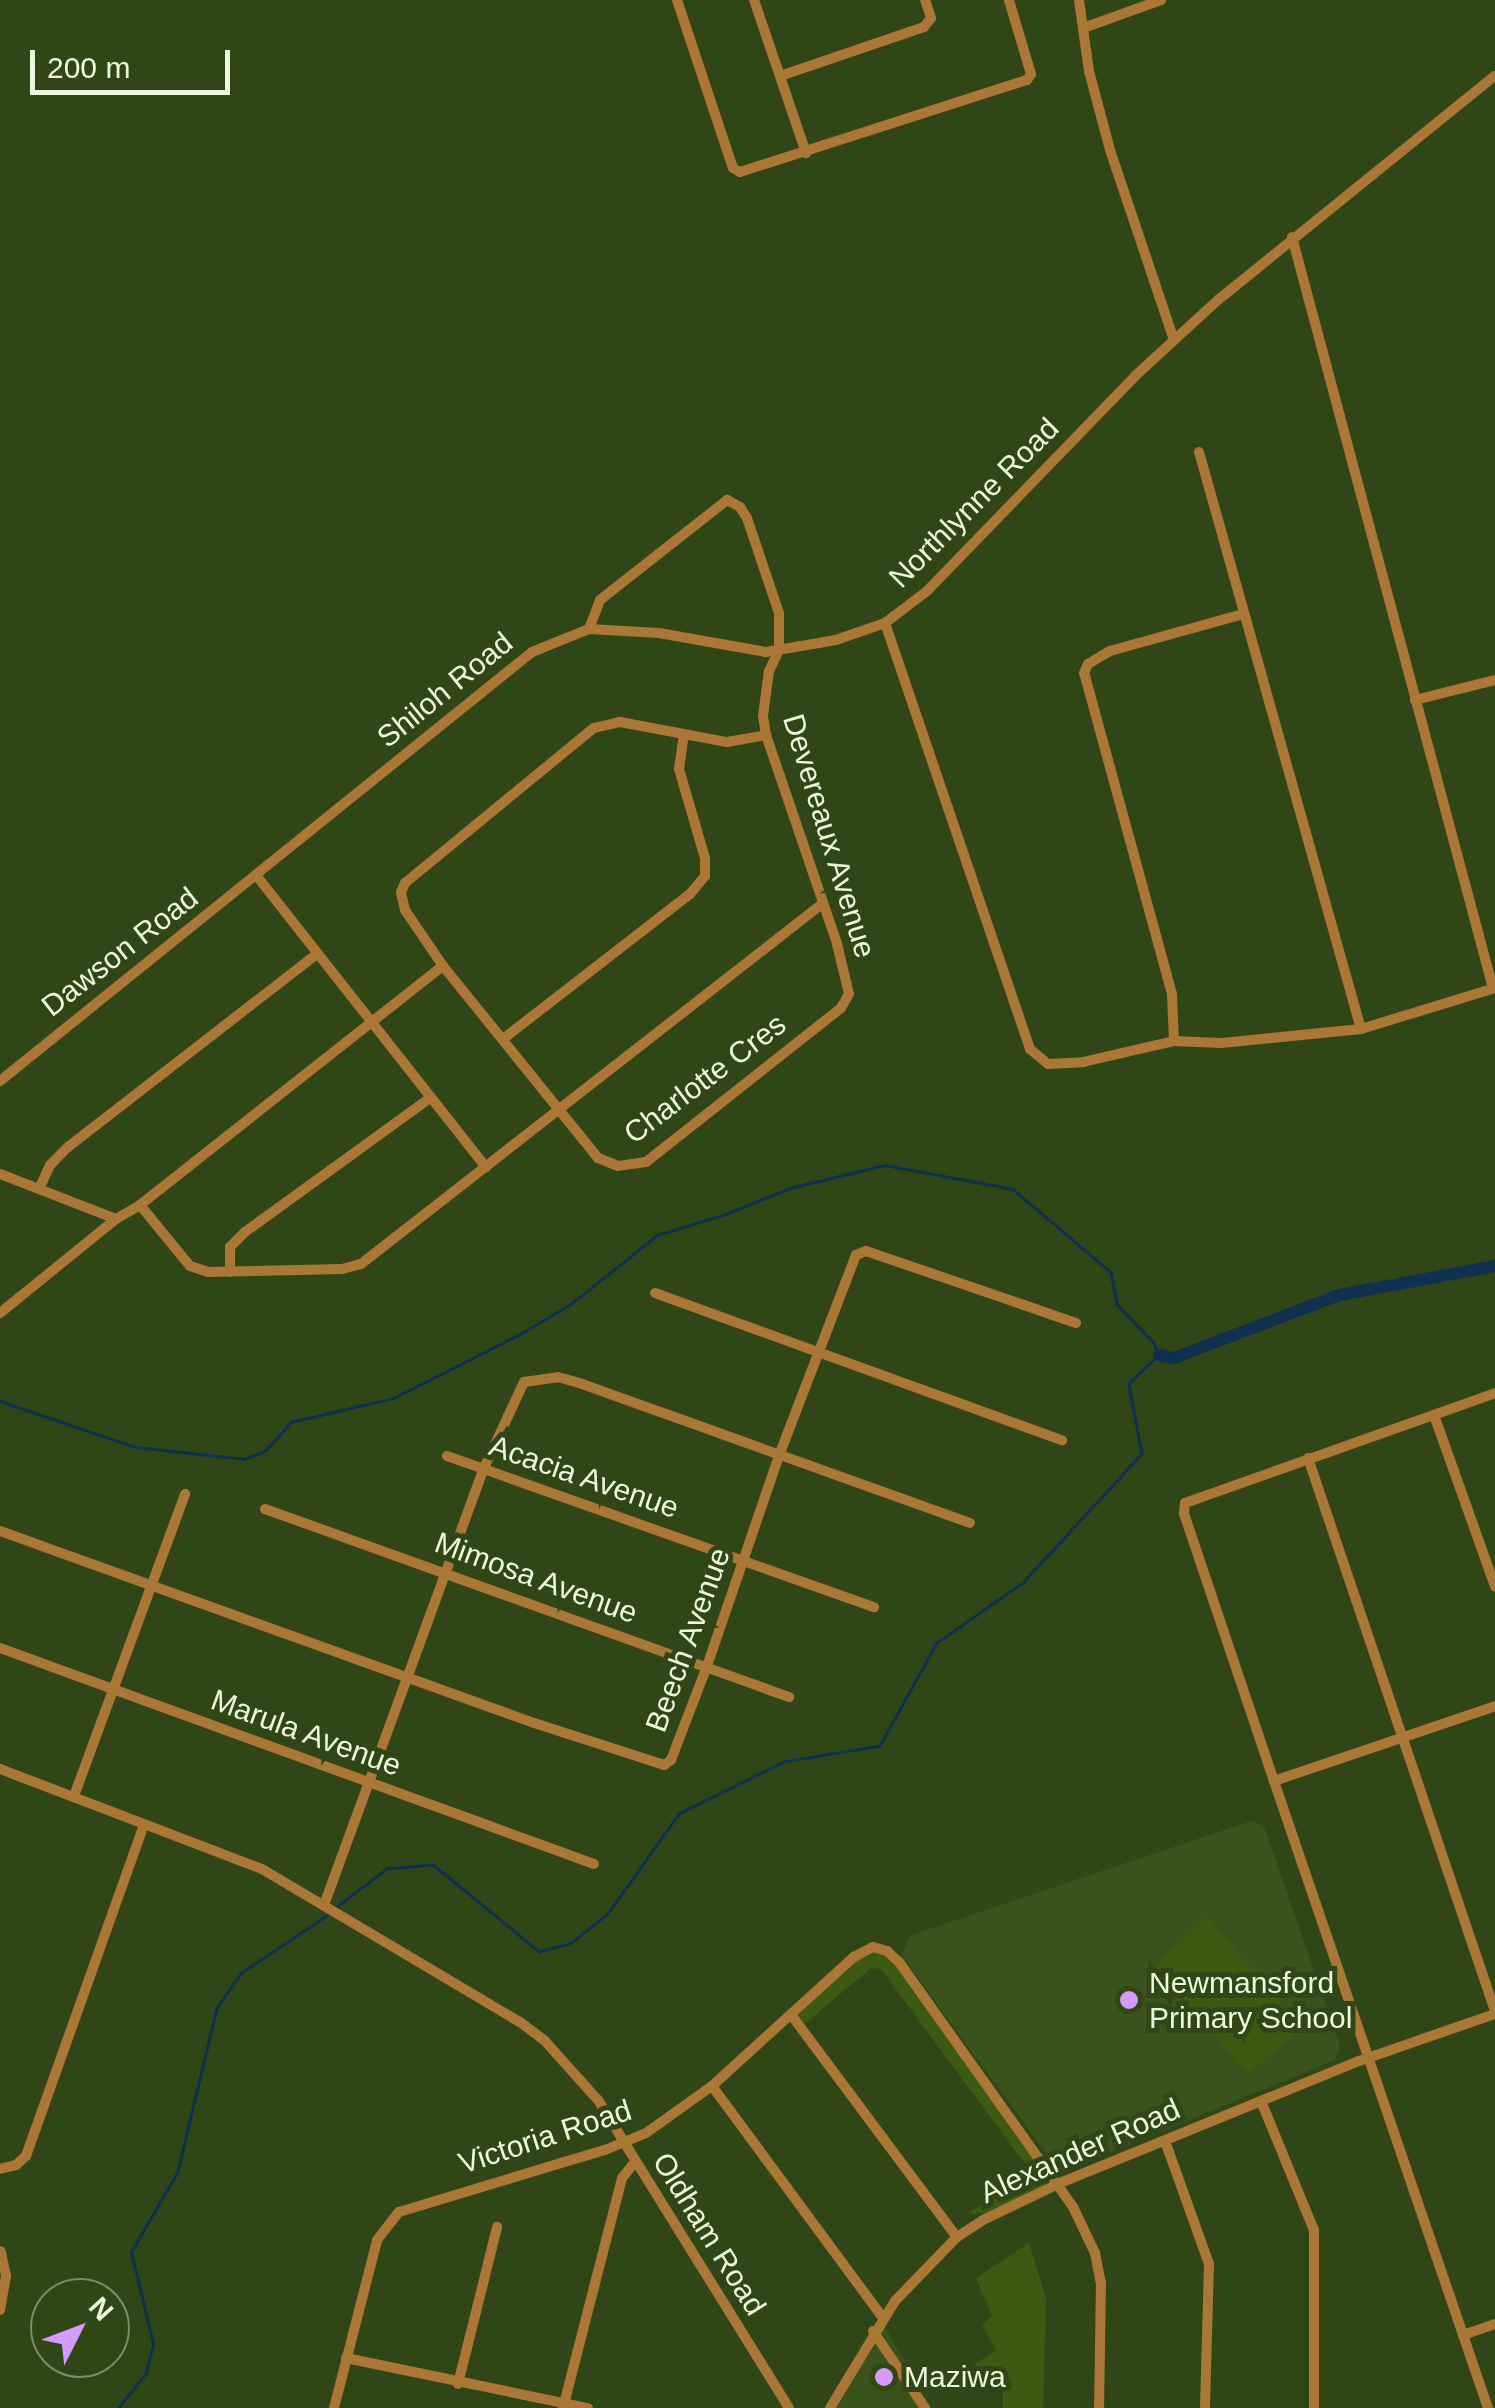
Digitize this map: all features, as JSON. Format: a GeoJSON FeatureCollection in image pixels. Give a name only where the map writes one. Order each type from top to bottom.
{"type":"FeatureCollection","features":[{"type":"Feature","properties":{"kind":"street"},"geometry":{"type":"LineString","coordinates":[[677,0],[733,168],[740,172],[1027,80],[1031,74],[1008,0]]}},
{"type":"Feature","properties":{"kind":"street"},"geometry":{"type":"LineString","coordinates":[[754,0],[806,153]]}},
{"type":"Feature","properties":{"kind":"street"},"geometry":{"type":"LineString","coordinates":[[780,76],[924,27],[930,18],[926,0]]}},
{"type":"Feature","properties":{"kind":"street"},"geometry":{"type":"LineString","coordinates":[[1079,0],[1110,150],[1174,340],[1292,237],[1495,76]]}},
{"type":"Feature","properties":{"kind":"street"},"geometry":{"type":"LineString","coordinates":[[1083,28],[1161,0]]}},
{"type":"Feature","properties":{"kind":"street"},"geometry":{"type":"LineString","coordinates":[[885,623],[1030,1049],[1048,1064],[1066,1065],[1174,1041],[1221,1044],[1361,1029],[1494,988],[1292,237]]}},
{"type":"Feature","properties":{"kind":"street","name":"Northlynne Road"},"geometry":{"type":"LineString","coordinates":[[590,628],[659,633],[751,650],[780,650],[836,640],[885,623],[926,591],[1174,340]]}},
{"type":"Feature","properties":{"kind":"street"},"geometry":{"type":"LineString","coordinates":[[1199,452],[1361,1029]]}},
{"type":"Feature","properties":{"kind":"street","name":"Devereaux Avenue"},"geometry":{"type":"LineString","coordinates":[[590,628],[596,604],[625,580],[727,500],[740,507],[779,613],[780,650],[769,671],[763,716],[766,735],[849,989],[840,1008]]}},
{"type":"Feature","properties":{"kind":"street"},"geometry":{"type":"LineString","coordinates":[[1174,1041],[1172,994],[1084,674],[1088,664],[1110,650],[1243,614]]}},
{"type":"Feature","properties":{"kind":"street","name":"Shiloh Road"},"geometry":{"type":"LineString","coordinates":[[270,862],[540,646],[590,628]]}},
{"type":"Feature","properties":{"kind":"street"},"geometry":{"type":"LineString","coordinates":[[1415,700],[1495,680]]}},
{"type":"Feature","properties":{"kind":"street","name":"Charlotte Cres"},"geometry":{"type":"LineString","coordinates":[[766,735],[726,742],[620,722],[594,728],[406,883],[401,892],[405,910],[558,1111],[598,1158],[618,1166],[639,1164],[840,1008]]}},
{"type":"Feature","properties":{"kind":"street"},"geometry":{"type":"LineString","coordinates":[[503,1038],[690,894],[705,876],[706,858],[679,769],[684,734]]}},
{"type":"Feature","properties":{"kind":"street","name":"Dawson Road"},"geometry":{"type":"LineString","coordinates":[[0,1081],[270,862]]}},
{"type":"Feature","properties":{"kind":"street"},"geometry":{"type":"LineString","coordinates":[[256,875],[486,1167]]}},
{"type":"Feature","properties":{"kind":"street"},"geometry":{"type":"LineString","coordinates":[[140,1205],[190,1266],[208,1272],[342,1269],[362,1264],[822,904]]}},
{"type":"Feature","properties":{"kind":"street"},"geometry":{"type":"LineString","coordinates":[[38,1189],[50,1165],[68,1147],[318,954]]}},
{"type":"Feature","properties":{"kind":"street"},"geometry":{"type":"LineString","coordinates":[[0,1312],[444,966]]}},
{"type":"Feature","properties":{"kind":"street"},"geometry":{"type":"LineString","coordinates":[[230,1272],[230,1247],[245,1232],[430,1098]]}},
{"type":"Feature","properties":{"kind":"street"},"geometry":{"type":"LineString","coordinates":[[0,1174],[116,1218]]}},
{"type":"Feature","properties":{"kind":"street","name":"Beech Avenue"},"geometry":{"type":"LineString","coordinates":[[0,1531],[658,1766],[671,1760],[780,1453],[856,1255],[866,1251],[1076,1324]]}},
{"type":"Feature","properties":{"kind":"street"},"geometry":{"type":"LineString","coordinates":[[655,1293],[1062,1440]]}},
{"type":"Feature","properties":{"kind":"street"},"geometry":{"type":"LineString","coordinates":[[327,1906],[484,1468],[519,1387],[534,1377],[582,1384],[970,1522]]}},
{"type":"Feature","properties":{"kind":"street"},"geometry":{"type":"LineString","coordinates":[[1488,2408],[1183,1507],[1191,1497],[1495,1394]]}},
{"type":"Feature","properties":{"kind":"street"},"geometry":{"type":"LineString","coordinates":[[1434,1416],[1495,1586]]}},
{"type":"Feature","properties":{"kind":"street","name":"Acacia Avenue"},"geometry":{"type":"LineString","coordinates":[[447,1456],[874,1606]]}},
{"type":"Feature","properties":{"kind":"street"},"geometry":{"type":"LineString","coordinates":[[1308,1458],[1495,2012]]}},
{"type":"Feature","properties":{"kind":"street"},"geometry":{"type":"LineString","coordinates":[[74,1796],[185,1494]]}},
{"type":"Feature","properties":{"kind":"street","name":"Mimosa Avenue"},"geometry":{"type":"LineString","coordinates":[[264,1509],[789,1697]]}},
{"type":"Feature","properties":{"kind":"street","name":"Marula Avenue"},"geometry":{"type":"LineString","coordinates":[[0,1648],[594,1864]]}},
{"type":"Feature","properties":{"kind":"street"},"geometry":{"type":"LineString","coordinates":[[1274,1781],[1495,1706]]}},
{"type":"Feature","properties":{"kind":"street","name":"Oldham Road"},"geometry":{"type":"LineString","coordinates":[[0,1769],[262,1868],[520,2022],[546,2042],[584,2082],[783,2404]]}},
{"type":"Feature","properties":{"kind":"street"},"geometry":{"type":"LineString","coordinates":[[0,2169],[26,2156],[144,1824]]}},
{"type":"Feature","properties":{"kind":"street","name":"Victoria Road"},"geometry":{"type":"LineString","coordinates":[[334,2408],[377,2240],[399,2212],[623,2142],[663,2123],[712,2086],[854,1957],[874,1947],[892,1955],[1060,2182]]}},
{"type":"Feature","properties":{"kind":"street","name":"Alexander Road"},"geometry":{"type":"LineString","coordinates":[[830,2408],[882,2317],[957,2236],[1060,2182],[1369,2057],[1495,2012]]}},
{"type":"Feature","properties":{"kind":"street"},"geometry":{"type":"LineString","coordinates":[[792,2016],[957,2236]]}},
{"type":"Feature","properties":{"kind":"street"},"geometry":{"type":"LineString","coordinates":[[712,2086],[882,2317]]}},
{"type":"Feature","properties":{"kind":"street"},"geometry":{"type":"LineString","coordinates":[[1261,2101],[1314,2230],[1314,2408]]}},
{"type":"Feature","properties":{"kind":"street"},"geometry":{"type":"LineString","coordinates":[[1165,2141],[1209,2264],[1206,2408]]}},
{"type":"Feature","properties":{"kind":"street"},"geometry":{"type":"LineString","coordinates":[[563,2406],[622,2178],[636,2162]]}},
{"type":"Feature","properties":{"kind":"street"},"geometry":{"type":"LineString","coordinates":[[1060,2182],[1099,2269],[1103,2300],[1099,2408]]}},
{"type":"Feature","properties":{"kind":"street"},"geometry":{"type":"LineString","coordinates":[[458,2384],[496,2227]]}},
{"type":"Feature","properties":{"kind":"street"},"geometry":{"type":"LineString","coordinates":[[0,2251],[6,2276],[0,2310]]}},
{"type":"Feature","properties":{"kind":"street"},"geometry":{"type":"LineString","coordinates":[[1463,2335],[1495,2324]]}},
{"type":"Feature","properties":{"kind":"street"},"geometry":{"type":"LineString","coordinates":[[874,2331],[925,2408]]}},
{"type":"Feature","properties":{"kind":"street"},"geometry":{"type":"LineString","coordinates":[[346,2358],[563,2406],[588,2408]]}},
{"type":"Feature","properties":{"kind":"shaded area","name":"Newmansford Primary School"},"geometry":{"type":"Polygon","coordinates":[[[1251,1821],[1264,1826],[1340,2046],[1335,2060],[1061,2173],[901,1955],[911,1935],[1251,1821]]]}},
{"type":"Feature","properties":{"kind":"shaded area"},"geometry":{"type":"Polygon","coordinates":[[[1208,1916],[1303,2029],[1247,2074],[1156,1965],[1208,1916]]]}},
{"type":"Feature","properties":{"kind":"shaded area"},"geometry":{"type":"Polygon","coordinates":[[[876,1951],[894,1963],[1048,2176],[1045,2185],[986,2213],[968,2214],[990,2198],[1027,2183],[1031,2172],[881,1969],[871,1968],[803,2025],[796,2017],[853,1963],[876,1951]]]}},
{"type":"Feature","properties":{"kind":"shaded area"},"geometry":{"type":"Polygon","coordinates":[[[1029,2243],[1046,2298],[1043,2408],[1003,2408],[1003,2379],[988,2379],[974,2365],[996,2350],[982,2325],[992,2316],[976,2278],[1029,2243]]]}},
{"type":"Feature","properties":{"kind":"shaded area"},"geometry":{"type":"Polygon","coordinates":[[[883,2323],[931,2408],[832,2408],[883,2323]]]}},
{"type":"Feature","properties":{"kind":"waterway"},"geometry":{"type":"LineString","coordinates":[[0,1401],[136,1447],[244,1459],[266,1450],[291,1422],[393,1398],[520,1334],[571,1304],[657,1235],[726,1214],[790,1188],[885,1165],[1013,1189],[1111,1272],[1117,1304],[1154,1343],[1159,1355],[1129,1384],[1142,1454],[1023,1583],[937,1643],[880,1746],[784,1762],[679,1814],[608,1914],[570,1944],[539,1952],[433,1865],[387,1869],[337,1907]]}},
{"type":"Feature","properties":{"kind":"waterway"},"geometry":{"type":"LineString","coordinates":[[1159,1355],[1174,1358],[1339,1295],[1495,1266]]}},
{"type":"Feature","properties":{"kind":"waterway"},"geometry":{"type":"LineString","coordinates":[[118,2408],[146,2373],[153,2344],[131,2252],[177,2173],[217,2007],[242,1972],[327,1915]]}},
{"type":"Feature","properties":{"kind":"place","name":"Newmansford Primary School"},"geometry":{"type":"Point","coordinates":[1129,2000]}},
{"type":"Feature","properties":{"kind":"place","name":"Maziwa"},"geometry":{"type":"Point","coordinates":[884,2377]}}]}
